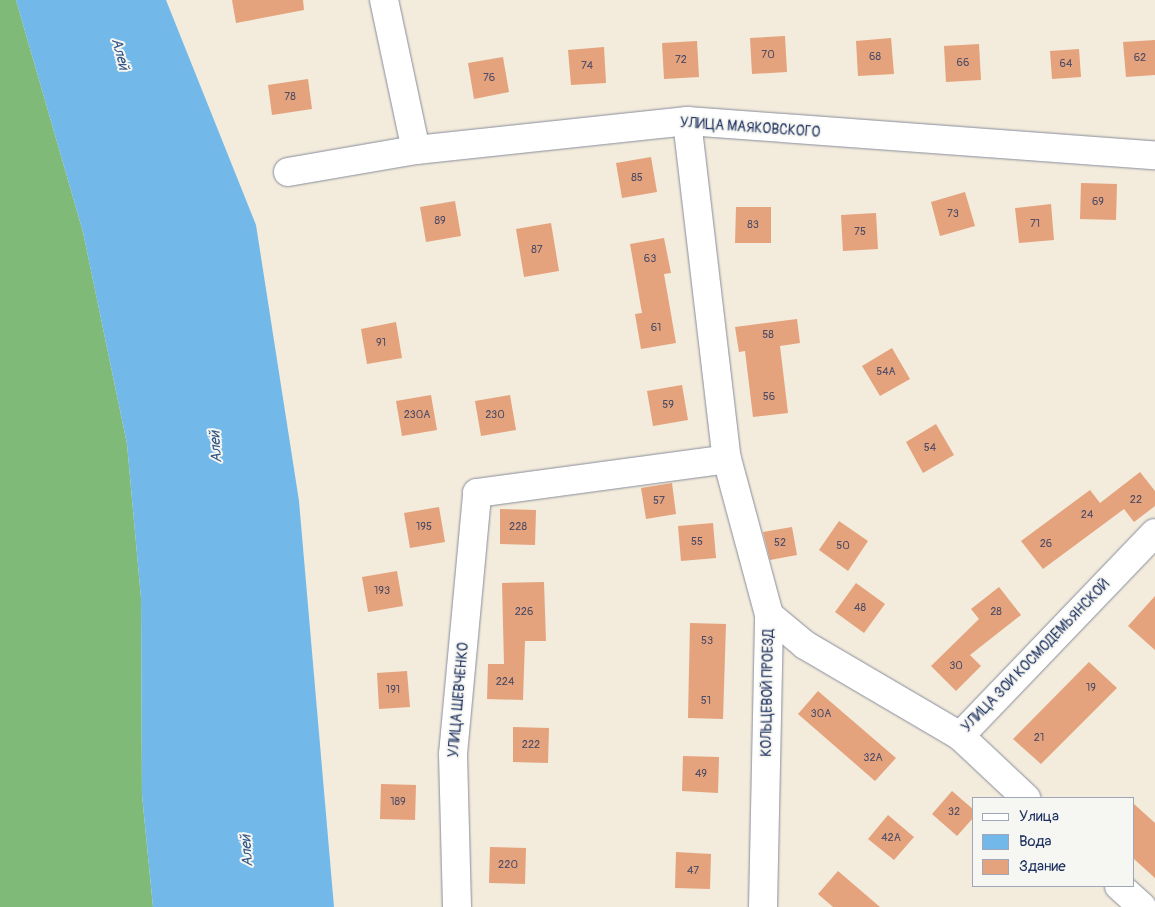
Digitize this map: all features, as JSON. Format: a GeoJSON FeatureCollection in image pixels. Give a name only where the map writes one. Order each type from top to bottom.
{"type":"FeatureCollection","features":[{"type":"Feature","properties":{"kind":"street"},"geometry":{"type":"LineString","coordinates":[[384,0],[416,150]]}},
{"type":"Feature","properties":{"kind":"street"},"geometry":{"type":"LineString","coordinates":[[687,122],[727,459],[769,615]]}},
{"type":"Feature","properties":{"kind":"street","name":"УЛИЦА МАЯКОВСКОГО"},"geometry":{"type":"LineString","coordinates":[[288,172],[416,150],[687,122],[1155,155]]}},
{"type":"Feature","properties":{"kind":"street","name":"УЛИЦА ШЕВЧЕНКО"},"geometry":{"type":"LineString","coordinates":[[457,907],[453,754],[477,492],[727,459]]}},
{"type":"Feature","properties":{"kind":"street","name":"УЛИЦА ЗОИ КОСМОДЕМЬЯНСКОЙ"},"geometry":{"type":"LineString","coordinates":[[1025,797],[960,736],[1155,533]]}},
{"type":"Feature","properties":{"kind":"street","name":"КОЛЬЦЕВОЙ ПРОЕЗД"},"geometry":{"type":"LineString","coordinates":[[769,615],[806,645],[960,736]]}},
{"type":"Feature","properties":{"kind":"street","name":"КОЛЬЦЕВОЙ ПРОЕЗД"},"geometry":{"type":"LineString","coordinates":[[763,907],[769,615]]}},
{"type":"Feature","properties":{"kind":"street"},"geometry":{"type":"LineString","coordinates":[[1121,887],[1142,907]]}},
{"type":"Feature","properties":{"kind":"green space"},"geometry":{"type":"Polygon","coordinates":[[[0,0],[16,0],[83,232],[127,444],[141,598],[142,795],[153,907],[0,907],[0,0]]]}},
{"type":"Feature","properties":{"kind":"water","name":"Алей"},"geometry":{"type":"Polygon","coordinates":[[[16,0],[166,0],[256,225],[299,501],[334,907],[153,907],[142,795],[141,598],[127,444],[83,232],[16,0]]]}},
{"type":"Feature","properties":{"kind":"building"},"geometry":{"type":"Polygon","coordinates":[[[232,0],[303,0],[304,10],[236,23],[232,0]]]}},
{"type":"Feature","properties":{"kind":"building"},"geometry":{"type":"Polygon","coordinates":[[[785,36],[787,72],[752,74],[750,38],[785,36]]]}},
{"type":"Feature","properties":{"kind":"building"},"geometry":{"type":"Polygon","coordinates":[[[891,38],[894,74],[858,76],[856,41],[891,38]]]}},
{"type":"Feature","properties":{"kind":"building"},"geometry":{"type":"Polygon","coordinates":[[[1155,40],[1155,75],[1126,77],[1123,42],[1155,40]]]}},
{"type":"Feature","properties":{"kind":"building"},"geometry":{"type":"Polygon","coordinates":[[[697,41],[699,77],[664,79],[662,43],[697,41]]]}},
{"type":"Feature","properties":{"kind":"building"},"geometry":{"type":"Polygon","coordinates":[[[979,44],[981,80],[946,82],[944,46],[979,44]]]}},
{"type":"Feature","properties":{"kind":"building"},"geometry":{"type":"Polygon","coordinates":[[[604,47],[606,83],[571,85],[568,50],[604,47]]]}},
{"type":"Feature","properties":{"kind":"building"},"geometry":{"type":"Polygon","coordinates":[[[1079,49],[1081,77],[1052,79],[1050,51],[1079,49]]]}},
{"type":"Feature","properties":{"kind":"building"},"geometry":{"type":"Polygon","coordinates":[[[503,57],[509,92],[474,99],[468,63],[503,57]]]}},
{"type":"Feature","properties":{"kind":"building"},"geometry":{"type":"Polygon","coordinates":[[[308,79],[312,109],[272,115],[268,85],[308,79]]]}},
{"type":"Feature","properties":{"kind":"building"},"geometry":{"type":"Polygon","coordinates":[[[651,157],[657,192],[622,198],[616,163],[651,157]]]}},
{"type":"Feature","properties":{"kind":"building"},"geometry":{"type":"Polygon","coordinates":[[[1081,183],[1117,184],[1116,220],[1080,219],[1081,183]]]}},
{"type":"Feature","properties":{"kind":"building"},"geometry":{"type":"Polygon","coordinates":[[[965,192],[975,226],[940,236],[931,202],[965,192]]]}},
{"type":"Feature","properties":{"kind":"building"},"geometry":{"type":"Polygon","coordinates":[[[455,201],[461,236],[426,242],[420,207],[455,201]]]}},
{"type":"Feature","properties":{"kind":"building"},"geometry":{"type":"Polygon","coordinates":[[[1051,204],[1054,240],[1019,243],[1015,208],[1051,204]]]}},
{"type":"Feature","properties":{"kind":"building"},"geometry":{"type":"Polygon","coordinates":[[[736,207],[771,207],[771,243],[735,243],[736,207]]]}},
{"type":"Feature","properties":{"kind":"building"},"geometry":{"type":"Polygon","coordinates":[[[876,213],[878,249],[843,251],[841,215],[876,213]]]}},
{"type":"Feature","properties":{"kind":"building"},"geometry":{"type":"Polygon","coordinates":[[[551,223],[559,271],[524,277],[516,229],[551,223]]]}},
{"type":"Feature","properties":{"kind":"building"},"geometry":{"type":"Polygon","coordinates":[[[664,238],[671,273],[664,274],[676,343],[641,349],[635,314],[642,313],[630,244],[664,238]]]}},
{"type":"Feature","properties":{"kind":"building"},"geometry":{"type":"Polygon","coordinates":[[[797,319],[800,343],[780,346],[788,413],[753,417],[745,351],[739,352],[735,327],[797,319]]]}},
{"type":"Feature","properties":{"kind":"building"},"geometry":{"type":"Polygon","coordinates":[[[396,322],[402,358],[367,364],[361,329],[396,322]]]}},
{"type":"Feature","properties":{"kind":"building"},"geometry":{"type":"Polygon","coordinates":[[[892,348],[910,379],[880,396],[862,366],[892,348]]]}},
{"type":"Feature","properties":{"kind":"building"},"geometry":{"type":"Polygon","coordinates":[[[682,385],[688,420],[653,426],[647,391],[682,385]]]}},
{"type":"Feature","properties":{"kind":"building"},"geometry":{"type":"Polygon","coordinates":[[[431,395],[437,430],[402,436],[396,401],[431,395]]]}},
{"type":"Feature","properties":{"kind":"building"},"geometry":{"type":"Polygon","coordinates":[[[510,395],[516,430],[481,436],[475,401],[510,395]]]}},
{"type":"Feature","properties":{"kind":"building"},"geometry":{"type":"Polygon","coordinates":[[[936,424],[954,455],[923,473],[906,442],[936,424]]]}},
{"type":"Feature","properties":{"kind":"building"},"geometry":{"type":"Polygon","coordinates":[[[1140,472],[1155,491],[1155,506],[1134,522],[1124,509],[1043,569],[1021,541],[1090,490],[1100,503],[1140,472]]]}},
{"type":"Feature","properties":{"kind":"building"},"geometry":{"type":"Polygon","coordinates":[[[672,483],[676,514],[646,519],[641,488],[672,483]]]}},
{"type":"Feature","properties":{"kind":"building"},"geometry":{"type":"Polygon","coordinates":[[[439,507],[445,542],[410,548],[404,513],[439,507]]]}},
{"type":"Feature","properties":{"kind":"building"},"geometry":{"type":"Polygon","coordinates":[[[500,509],[536,510],[535,545],[500,544],[500,509]]]}},
{"type":"Feature","properties":{"kind":"building"},"geometry":{"type":"Polygon","coordinates":[[[839,521],[868,541],[848,571],[819,550],[839,521]]]}},
{"type":"Feature","properties":{"kind":"building"},"geometry":{"type":"Polygon","coordinates":[[[713,523],[716,558],[681,561],[678,526],[713,523]]]}},
{"type":"Feature","properties":{"kind":"building"},"geometry":{"type":"Polygon","coordinates":[[[792,527],[797,555],[770,560],[763,532],[792,527]]]}},
{"type":"Feature","properties":{"kind":"building"},"geometry":{"type":"Polygon","coordinates":[[[397,571],[403,606],[368,612],[362,577],[397,571]]]}},
{"type":"Feature","properties":{"kind":"building"},"geometry":{"type":"Polygon","coordinates":[[[544,582],[546,641],[525,641],[523,700],[487,699],[488,664],[504,664],[502,583],[544,582]]]}},
{"type":"Feature","properties":{"kind":"building"},"geometry":{"type":"Polygon","coordinates":[[[856,583],[885,604],[864,633],[835,612],[856,583]]]}},
{"type":"Feature","properties":{"kind":"building"},"geometry":{"type":"Polygon","coordinates":[[[999,587],[1021,615],[970,655],[981,666],[956,691],[931,666],[979,619],[971,609],[999,587]]]}},
{"type":"Feature","properties":{"kind":"building"},"geometry":{"type":"Polygon","coordinates":[[[1155,596],[1155,650],[1128,626],[1155,596]]]}},
{"type":"Feature","properties":{"kind":"building"},"geometry":{"type":"Polygon","coordinates":[[[690,623],[726,624],[723,719],[688,718],[690,623]]]}},
{"type":"Feature","properties":{"kind":"building"},"geometry":{"type":"Polygon","coordinates":[[[1089,662],[1117,688],[1041,764],[1013,739],[1089,662]]]}},
{"type":"Feature","properties":{"kind":"building"},"geometry":{"type":"Polygon","coordinates":[[[407,671],[410,707],[379,709],[377,673],[407,671]]]}},
{"type":"Feature","properties":{"kind":"building"},"geometry":{"type":"Polygon","coordinates":[[[818,691],[896,758],[875,781],[798,714],[818,691]]]}},
{"type":"Feature","properties":{"kind":"building"},"geometry":{"type":"Polygon","coordinates":[[[513,727],[549,728],[548,763],[513,762],[513,727]]]}},
{"type":"Feature","properties":{"kind":"building"},"geometry":{"type":"Polygon","coordinates":[[[683,756],[719,757],[718,793],[682,791],[683,756]]]}},
{"type":"Feature","properties":{"kind":"building"},"geometry":{"type":"Polygon","coordinates":[[[381,784],[416,785],[415,820],[380,819],[381,784]]]}},
{"type":"Feature","properties":{"kind":"building"},"geometry":{"type":"Polygon","coordinates":[[[952,791],[972,808],[972,819],[957,836],[932,814],[952,791]]]}},
{"type":"Feature","properties":{"kind":"building"},"geometry":{"type":"Polygon","coordinates":[[[1135,805],[1155,823],[1155,878],[1135,860],[1135,805]]]}},
{"type":"Feature","properties":{"kind":"building"},"geometry":{"type":"Polygon","coordinates":[[[888,815],[914,837],[894,860],[868,839],[888,815]]]}},
{"type":"Feature","properties":{"kind":"building"},"geometry":{"type":"Polygon","coordinates":[[[490,847],[526,848],[525,884],[489,883],[490,847]]]}},
{"type":"Feature","properties":{"kind":"building"},"geometry":{"type":"Polygon","coordinates":[[[676,852],[711,854],[710,889],[675,888],[676,852]]]}},
{"type":"Feature","properties":{"kind":"building"},"geometry":{"type":"Polygon","coordinates":[[[838,871],[880,907],[833,907],[818,894],[838,871]]]}}]}
